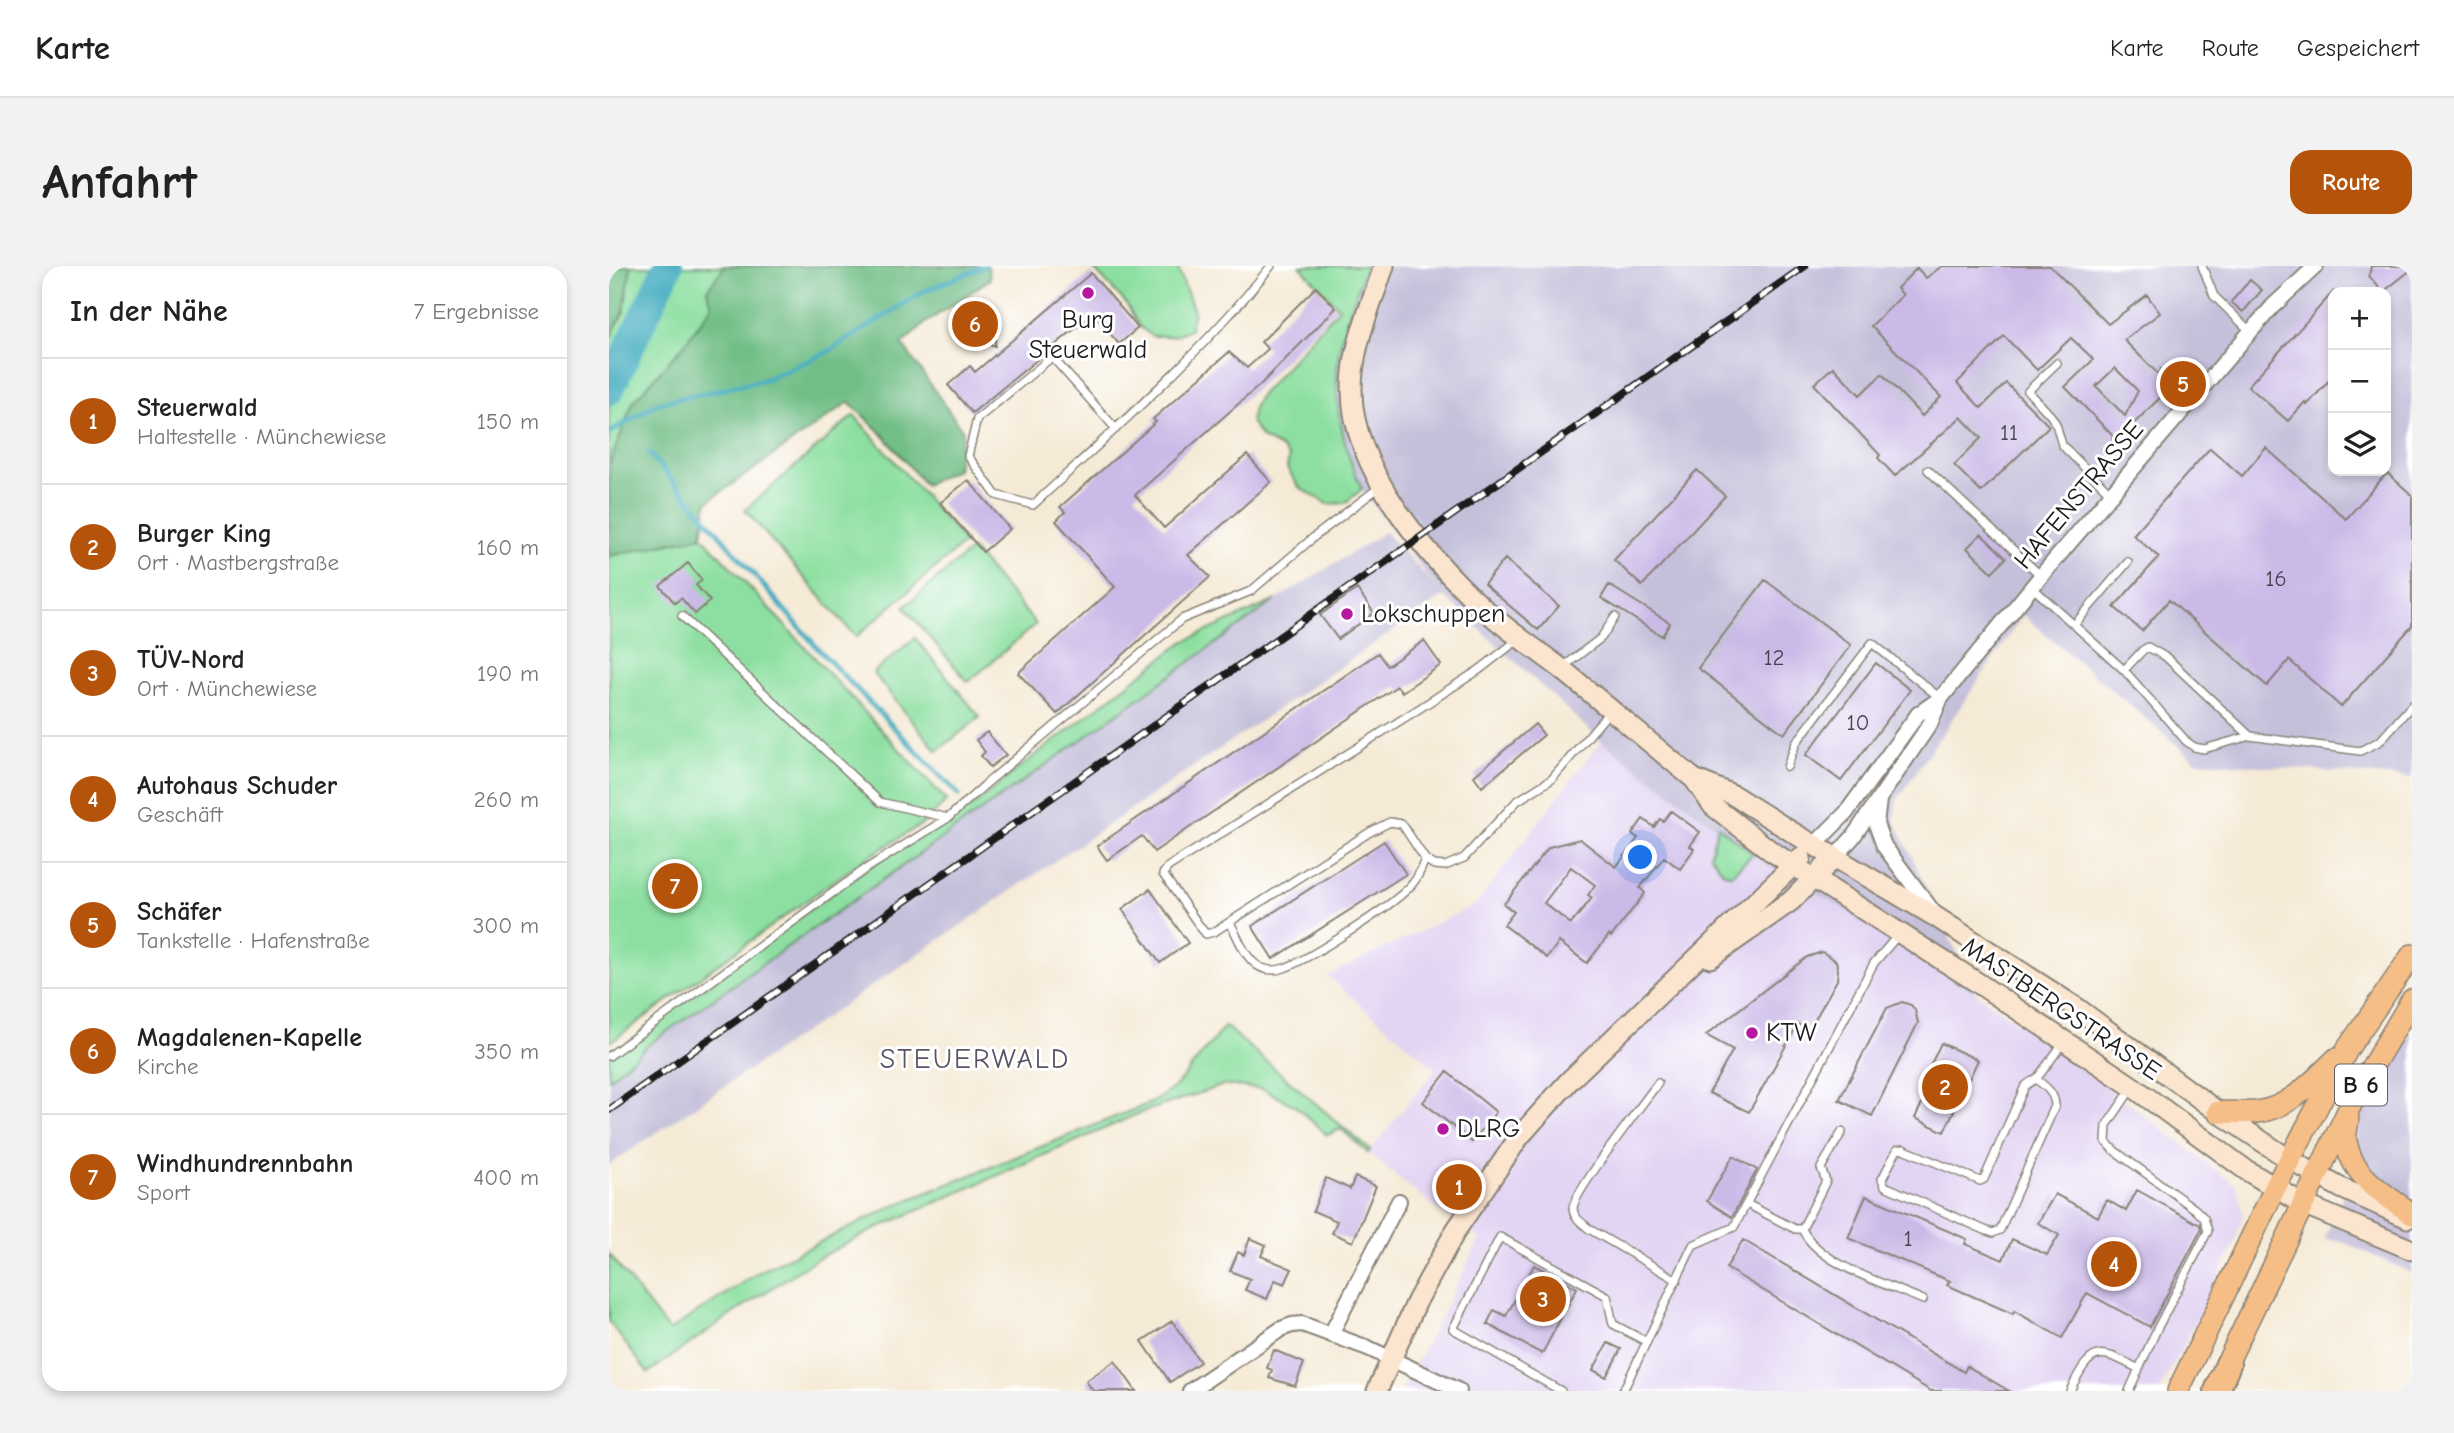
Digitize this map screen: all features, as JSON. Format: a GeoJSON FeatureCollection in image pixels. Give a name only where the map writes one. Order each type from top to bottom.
{"type":"FeatureCollection","features":[{"type":"Feature","properties":{"kind":"highway","name":"B 6"},"geometry":{"type":"LineString","coordinates":[[2215,1391],[2228,1364]]}},
{"type":"Feature","properties":{"kind":"main road","name":"MASTBERGSTRASSE"},"geometry":{"type":"LineString","coordinates":[[1384,266],[1361,331],[1353,368],[1353,411],[1362,444],[1381,485],[1400,512],[1451,575],[1483,608],[1694,779],[1713,806],[1814,880],[1900,933],[2133,1087],[2246,1170],[2275,1188],[2303,1204],[2412,1250]]}},
{"type":"Feature","properties":{"kind":"main road","name":"MASTBERGSTRASSE"},"geometry":{"type":"LineString","coordinates":[[1694,779],[1733,795],[1936,917],[2077,1009],[2218,1112],[2290,1160],[2319,1176],[2412,1217]]}},
{"type":"Feature","properties":{"kind":"main road"},"geometry":{"type":"LineString","coordinates":[[1377,1391],[1417,1301],[1457,1230],[1520,1136],[1569,1080],[1814,845]]}},
{"type":"Feature","properties":{"kind":"main road"},"geometry":{"type":"LineString","coordinates":[[1666,988],[1783,908],[1835,857]]}},
{"type":"Feature","properties":{"kind":"main road","name":"B 6"},"geometry":{"type":"LineString","coordinates":[[2178,1391],[2275,1188],[2348,1048],[2412,955]]}},
{"type":"Feature","properties":{"kind":"main road","name":"B 6"},"geometry":{"type":"LineString","coordinates":[[2228,1364],[2348,1112],[2385,1043],[2412,1000]]}},
{"type":"Feature","properties":{"kind":"main road"},"geometry":{"type":"LineString","coordinates":[[2218,1112],[2257,1112],[2297,1096],[2348,1048]]}},
{"type":"Feature","properties":{"kind":"main road"},"geometry":{"type":"LineString","coordinates":[[2348,1112],[2346,1141],[2352,1162],[2368,1181],[2412,1217]]}},
{"type":"Feature","properties":{"kind":"street","name":"HAFENSTRASSE"},"geometry":{"type":"LineString","coordinates":[[1814,845],[1846,813],[1918,715],[1941,698],[2036,581],[2251,331],[2273,306],[2316,266]]}},
{"type":"Feature","properties":{"kind":"street","name":"HAFENSTRASSE"},"geometry":{"type":"LineString","coordinates":[[1835,857],[1853,837],[1930,724],[1941,698]]}},
{"type":"Feature","properties":{"kind":"street"},"geometry":{"type":"LineString","coordinates":[[1879,798],[1876,824],[1884,846],[1936,917]]}},
{"type":"Feature","properties":{"kind":"street"},"geometry":{"type":"LineString","coordinates":[[1331,1334],[1399,1200]]}},
{"type":"Feature","properties":{"kind":"street"},"geometry":{"type":"LineString","coordinates":[[1190,1391],[1292,1325],[1303,1324],[1390,1358],[1459,1391]]}},
{"type":"Feature","properties":{"kind":"lane"},"geometry":{"type":"LineString","coordinates":[[1116,429],[1052,356],[977,419],[968,456],[996,495],[1033,505],[1116,429],[1234,312],[1271,266]]}},
{"type":"Feature","properties":{"kind":"lane"},"geometry":{"type":"LineString","coordinates":[[2201,266],[2214,296],[2251,331]]}},
{"type":"Feature","properties":{"kind":"lane"},"geometry":{"type":"LineString","coordinates":[[2057,363],[2028,391],[2051,416],[2062,445],[2111,494]]}},
{"type":"Feature","properties":{"kind":"lane"},"geometry":{"type":"LineString","coordinates":[[1928,470],[2036,581],[2074,625],[2124,670],[2194,747],[2204,749],[2250,736],[2360,751],[2380,741],[2412,705]]}},
{"type":"Feature","properties":{"kind":"lane"},"geometry":{"type":"LineString","coordinates":[[609,1056],[864,870],[948,818],[1182,619],[1251,591],[1381,485]]}},
{"type":"Feature","properties":{"kind":"lane"},"geometry":{"type":"LineString","coordinates":[[2074,625],[2128,562]]}},
{"type":"Feature","properties":{"kind":"lane"},"geometry":{"type":"LineString","coordinates":[[682,616],[880,802],[948,818]]}},
{"type":"Feature","properties":{"kind":"lane"},"geometry":{"type":"LineString","coordinates":[[1561,669],[1601,638],[1615,617]]}},
{"type":"Feature","properties":{"kind":"lane"},"geometry":{"type":"LineString","coordinates":[[1520,638],[1479,670],[1428,704],[1168,867],[1163,874],[1206,933],[1214,932],[1370,832],[1390,822],[1402,824],[1425,859],[1434,865],[1444,866],[1464,858],[1517,801],[1552,779],[1611,710]]}},
{"type":"Feature","properties":{"kind":"lane"},"geometry":{"type":"LineString","coordinates":[[1787,767],[1796,743],[1872,643],[1941,698]]}},
{"type":"Feature","properties":{"kind":"lane"},"geometry":{"type":"LineString","coordinates":[[2124,670],[2148,647],[2157,651],[2250,736]]}},
{"type":"Feature","properties":{"kind":"lane"},"geometry":{"type":"LineString","coordinates":[[1230,922],[1245,950],[1257,965],[1266,970],[1280,969],[1324,948],[1402,895],[1413,883],[1425,859]]}},
{"type":"Feature","properties":{"kind":"lane"},"geometry":{"type":"LineString","coordinates":[[1623,1391],[1693,1245],[1734,1227],[1874,963],[1900,933]]}},
{"type":"Feature","properties":{"kind":"lane"},"geometry":{"type":"LineString","coordinates":[[2036,1079],[2048,1088],[2055,1106],[2000,1230],[1993,1233],[1987,1231],[1885,1186],[1882,1179],[1897,1150],[1903,1149],[1980,1181],[1984,1180],[2025,1086],[2036,1079],[2064,1041]]}},
{"type":"Feature","properties":{"kind":"lane"},"geometry":{"type":"LineString","coordinates":[[1658,1083],[1586,1182],[1573,1211],[1589,1229],[1677,1280]]}},
{"type":"Feature","properties":{"kind":"lane"},"geometry":{"type":"LineString","coordinates":[[2129,1391],[2157,1329],[2208,1231],[2204,1218],[2195,1209],[2115,1152],[2106,1142],[2107,1125],[2133,1087]]}},
{"type":"Feature","properties":{"kind":"lane"},"geometry":{"type":"LineString","coordinates":[[1802,1229],[1826,1181],[1821,1168],[1842,1132]]}},
{"type":"Feature","properties":{"kind":"lane"},"geometry":{"type":"LineString","coordinates":[[1747,1204],[1795,1229],[1802,1229]]}},
{"type":"Feature","properties":{"kind":"lane"},"geometry":{"type":"LineString","coordinates":[[1802,1229],[1811,1245],[1827,1258],[1923,1300]]}},
{"type":"Feature","properties":{"kind":"lane"},"geometry":{"type":"LineString","coordinates":[[1561,1391],[1453,1329],[1500,1237],[1607,1296],[1613,1324],[1647,1342]]}},
{"type":"Feature","properties":{"kind":"lane"},"geometry":{"type":"LineString","coordinates":[[2070,1391],[2085,1363],[2094,1355],[2101,1353],[2118,1358],[2139,1370]]}},
{"type":"Feature","properties":{"kind":"shaded area"},"geometry":{"type":"Polygon","coordinates":[[[1366,266],[2412,266],[2412,778],[2196,761],[2023,615],[1897,800],[1894,819],[1976,993],[1854,915],[1758,859],[1601,741],[1444,596],[609,1165],[609,1079],[652,1042],[1276,600],[1385,532],[1437,588],[1362,489],[1351,467],[1336,386],[1340,346],[1366,266]]]}},
{"type":"Feature","properties":{"kind":"shaded area"},"geometry":{"type":"Polygon","coordinates":[[[1601,741],[1758,859],[1854,915],[1976,993],[2114,1092],[2237,1186],[2243,1214],[2233,1247],[2160,1391],[1402,1391],[1480,1239],[1436,1208],[1368,1153],[1436,1069],[1327,976],[1475,905],[1601,741]]]}},
{"type":"Feature","properties":{"kind":"shaded area"},"geometry":{"type":"Polygon","coordinates":[[[2412,1033],[2412,1273],[2343,1242],[2325,1239],[2353,1171],[2365,1160],[2356,1136],[2361,1115],[2384,1073],[2412,1033]]]}},
{"type":"Feature","properties":{"kind":"green space"},"geometry":{"type":"Polygon","coordinates":[[[609,266],[631,266],[624,311],[609,340],[609,266]]]}},
{"type":"Feature","properties":{"kind":"green space"},"geometry":{"type":"Polygon","coordinates":[[[631,266],[725,266],[707,290],[713,306],[683,346],[633,402],[609,466],[609,340],[624,311],[631,266]]]}},
{"type":"Feature","properties":{"kind":"green space"},"geometry":{"type":"Polygon","coordinates":[[[725,266],[988,266],[990,279],[924,324],[902,344],[963,431],[957,469],[925,485],[884,436],[849,402],[707,502],[702,536],[609,556],[609,466],[633,402],[683,346],[712,306],[707,290],[725,266]]]}},
{"type":"Feature","properties":{"kind":"green space"},"geometry":{"type":"Polygon","coordinates":[[[1091,266],[1177,266],[1194,311],[1190,329],[1174,336],[1152,336],[1139,326],[1126,303],[1091,266]]]}},
{"type":"Feature","properties":{"kind":"green space"},"geometry":{"type":"Polygon","coordinates":[[[1300,266],[1366,266],[1344,328],[1338,366],[1340,420],[1349,456],[1362,489],[1345,503],[1328,504],[1299,487],[1287,468],[1289,457],[1281,448],[1262,438],[1251,422],[1258,398],[1339,308],[1300,266]]]}},
{"type":"Feature","properties":{"kind":"green space"},"geometry":{"type":"Polygon","coordinates":[[[854,415],[965,542],[856,637],[745,510],[854,415]]]}},
{"type":"Feature","properties":{"kind":"green space"},"geometry":{"type":"Polygon","coordinates":[[[702,536],[947,801],[924,823],[860,862],[609,1043],[609,556],[702,536]]]}},
{"type":"Feature","properties":{"kind":"green space"},"geometry":{"type":"Polygon","coordinates":[[[972,549],[1036,624],[968,682],[904,607],[972,549]]]}},
{"type":"Feature","properties":{"kind":"green space"},"geometry":{"type":"Polygon","coordinates":[[[1276,600],[652,1042],[609,1079],[609,1056],[864,870],[977,803],[1183,642],[1276,600]]]}},
{"type":"Feature","properties":{"kind":"green space"},"geometry":{"type":"Polygon","coordinates":[[[915,638],[980,717],[937,751],[873,673],[915,638]]]}},
{"type":"Feature","properties":{"kind":"green space"},"geometry":{"type":"Polygon","coordinates":[[[1718,826],[1753,854],[1732,874],[1724,873],[1710,855],[1718,826]]]}},
{"type":"Feature","properties":{"kind":"green space"},"geometry":{"type":"Polygon","coordinates":[[[1225,1026],[1370,1150],[1368,1153],[1341,1129],[1327,1135],[1295,1106],[1263,1089],[1224,1085],[1140,1113],[873,1230],[818,1258],[648,1373],[609,1322],[609,1254],[669,1331],[762,1270],[896,1205],[1155,1101],[1175,1087],[1225,1026]]]}},
{"type":"Feature","properties":{"kind":"building"},"geometry":{"type":"Polygon","coordinates":[[[1942,266],[2050,266],[2108,324],[2147,295],[2160,313],[2124,340],[2158,374],[2161,369],[2175,383],[2112,445],[2114,437],[2065,387],[2093,360],[2090,356],[2071,338],[2037,370],[2004,336],[1957,383],[1981,408],[2006,383],[2049,426],[1981,492],[1954,465],[1981,438],[1961,417],[1895,476],[1878,458],[1880,455],[1814,384],[1833,367],[1860,395],[1882,374],[1922,416],[1941,397],[1871,326],[1903,295],[1897,288],[1917,268],[1926,278],[1942,266]],[[2115,368],[2096,386],[2125,416],[2138,391],[2115,368]]]}},
{"type":"Feature","properties":{"kind":"building"},"geometry":{"type":"Polygon","coordinates":[[[2371,266],[2412,266],[2412,269],[2389,287],[2379,287],[2369,276],[2371,266]]]}},
{"type":"Feature","properties":{"kind":"building"},"geometry":{"type":"Polygon","coordinates":[[[1091,273],[1138,328],[1119,344],[1093,314],[972,413],[948,385],[970,366],[975,372],[1091,273]]]}},
{"type":"Feature","properties":{"kind":"building"},"geometry":{"type":"Polygon","coordinates":[[[2250,280],[2262,290],[2243,312],[2231,302],[2250,280]]]}},
{"type":"Feature","properties":{"kind":"building"},"geometry":{"type":"Polygon","coordinates":[[[1316,287],[1336,308],[1261,384],[1135,495],[1164,528],[1247,455],[1271,482],[1188,555],[1210,577],[1057,714],[1018,673],[1115,587],[1056,521],[1065,512],[1060,507],[1156,422],[1153,419],[1229,352],[1247,368],[1268,349],[1261,342],[1316,287]]]}},
{"type":"Feature","properties":{"kind":"building"},"geometry":{"type":"Polygon","coordinates":[[[975,296],[996,323],[995,346],[975,340],[954,312],[975,296]]]}},
{"type":"Feature","properties":{"kind":"building"},"geometry":{"type":"Polygon","coordinates":[[[2328,298],[2328,382],[2307,405],[2305,402],[2288,421],[2248,386],[2328,298]]]}},
{"type":"Feature","properties":{"kind":"building"},"geometry":{"type":"Polygon","coordinates":[[[2210,448],[2242,476],[2266,448],[2346,519],[2384,476],[2390,476],[2412,495],[2412,626],[2341,707],[2289,660],[2267,686],[2169,600],[2142,631],[2114,607],[2159,557],[2133,535],[2210,448]]]}},
{"type":"Feature","properties":{"kind":"building"},"geometry":{"type":"Polygon","coordinates":[[[1697,470],[1725,496],[1642,586],[1614,560],[1697,470]]]}},
{"type":"Feature","properties":{"kind":"building"},"geometry":{"type":"Polygon","coordinates":[[[968,480],[1010,529],[983,552],[940,503],[968,480]]]}},
{"type":"Feature","properties":{"kind":"building"},"geometry":{"type":"Polygon","coordinates":[[[1981,534],[2006,558],[1992,572],[1967,548],[1981,534]]]}},
{"type":"Feature","properties":{"kind":"building"},"geometry":{"type":"Polygon","coordinates":[[[1505,559],[1559,606],[1538,630],[1484,584],[1505,559]]]}},
{"type":"Feature","properties":{"kind":"building"},"geometry":{"type":"Polygon","coordinates":[[[688,563],[702,580],[696,585],[710,601],[695,614],[681,598],[675,603],[660,586],[688,563]]]}},
{"type":"Feature","properties":{"kind":"building"},"geometry":{"type":"Polygon","coordinates":[[[1765,580],[1851,645],[1784,734],[1698,668],[1765,580]]]}},
{"type":"Feature","properties":{"kind":"building"},"geometry":{"type":"Polygon","coordinates":[[[1609,585],[1670,623],[1662,636],[1601,598],[1609,585]]]}},
{"type":"Feature","properties":{"kind":"building","name":"Lokschuppen"},"geometry":{"type":"Polygon","coordinates":[[[1357,589],[1374,613],[1338,639],[1320,615],[1357,589]]]}},
{"type":"Feature","properties":{"kind":"building"},"geometry":{"type":"Polygon","coordinates":[[[1424,641],[1441,665],[1402,692],[1397,686],[1154,852],[1142,836],[1107,860],[1097,846],[1378,653],[1387,666],[1424,641]]]}},
{"type":"Feature","properties":{"kind":"building"},"geometry":{"type":"Polygon","coordinates":[[[1876,663],[1910,690],[1841,781],[1806,755],[1876,663]]]}},
{"type":"Feature","properties":{"kind":"building"},"geometry":{"type":"Polygon","coordinates":[[[1535,724],[1544,735],[1482,787],[1474,776],[1535,724]]]}},
{"type":"Feature","properties":{"kind":"building"},"geometry":{"type":"Polygon","coordinates":[[[987,732],[1006,755],[990,767],[981,756],[985,752],[976,740],[987,732]]]}},
{"type":"Feature","properties":{"kind":"building"},"geometry":{"type":"Polygon","coordinates":[[[1671,811],[1700,832],[1690,846],[1694,849],[1680,869],[1664,857],[1640,888],[1645,893],[1587,963],[1559,942],[1547,958],[1504,925],[1514,912],[1504,904],[1549,847],[1580,839],[1616,867],[1638,838],[1632,834],[1643,819],[1654,827],[1660,819],[1663,821],[1671,811]],[[1571,867],[1544,903],[1571,924],[1592,898],[1588,895],[1595,885],[1571,867]]]}},
{"type":"Feature","properties":{"kind":"building"},"geometry":{"type":"Polygon","coordinates":[[[1384,841],[1406,874],[1273,959],[1252,926],[1384,841]]]}},
{"type":"Feature","properties":{"kind":"building"},"geometry":{"type":"Polygon","coordinates":[[[1150,889],[1188,943],[1160,963],[1122,909],[1150,889]]]}},
{"type":"Feature","properties":{"kind":"building","name":"KTW"},"geometry":{"type":"Polygon","coordinates":[[[1822,952],[1836,961],[1837,980],[1809,1030],[1798,1024],[1749,1112],[1709,1093],[1733,1050],[1706,1035],[1807,957],[1822,952]]]}},
{"type":"Feature","properties":{"kind":"building"},"geometry":{"type":"Polygon","coordinates":[[[1902,1002],[1911,1005],[1915,1010],[1918,1023],[1872,1116],[1839,1100],[1887,1008],[1902,1002]]]}},
{"type":"Feature","properties":{"kind":"building"},"geometry":{"type":"Polygon","coordinates":[[[1941,1043],[1978,1060],[1944,1132],[1915,1118],[1929,1088],[1921,1085],[1941,1043]]]}},
{"type":"Feature","properties":{"kind":"building"},"geometry":{"type":"Polygon","coordinates":[[[1447,1072],[1496,1112],[1472,1142],[1423,1102],[1447,1072]]]}},
{"type":"Feature","properties":{"kind":"building"},"geometry":{"type":"Polygon","coordinates":[[[1733,1156],[1757,1170],[1732,1217],[1707,1201],[1733,1156]]]}},
{"type":"Feature","properties":{"kind":"building"},"geometry":{"type":"Polygon","coordinates":[[[1355,1177],[1376,1186],[1353,1242],[1332,1233],[1337,1221],[1313,1211],[1326,1178],[1350,1189],[1355,1177]]]}},
{"type":"Feature","properties":{"kind":"building"},"geometry":{"type":"Polygon","coordinates":[[[2137,1190],[2200,1225],[2201,1230],[2150,1327],[2087,1293],[2062,1338],[2014,1311],[2013,1314],[1947,1285],[1950,1281],[1848,1238],[1866,1196],[1967,1239],[1965,1244],[2003,1260],[2012,1239],[2047,1255],[2059,1235],[2038,1223],[2055,1194],[2098,1217],[2107,1200],[2126,1211],[2137,1190]]]}},
{"type":"Feature","properties":{"kind":"building"},"geometry":{"type":"Polygon","coordinates":[[[1250,1238],[1266,1245],[1261,1256],[1292,1269],[1285,1284],[1275,1280],[1267,1299],[1245,1290],[1250,1279],[1230,1271],[1238,1252],[1244,1255],[1250,1238]]]}},
{"type":"Feature","properties":{"kind":"building"},"geometry":{"type":"Polygon","coordinates":[[[1743,1240],[1964,1372],[1967,1366],[2009,1391],[1931,1391],[1726,1268],[1743,1240]]]}},
{"type":"Feature","properties":{"kind":"building"},"geometry":{"type":"Polygon","coordinates":[[[1534,1265],[1577,1288],[1542,1354],[1487,1324],[1494,1310],[1506,1316],[1534,1265]]]}},
{"type":"Feature","properties":{"kind":"building"},"geometry":{"type":"Polygon","coordinates":[[[1172,1321],[1200,1362],[1170,1382],[1142,1341],[1172,1321]]]}},
{"type":"Feature","properties":{"kind":"building"},"geometry":{"type":"Polygon","coordinates":[[[1608,1343],[1621,1349],[1606,1377],[1593,1370],[1608,1343]]]}},
{"type":"Feature","properties":{"kind":"building"},"geometry":{"type":"Polygon","coordinates":[[[1274,1350],[1304,1363],[1295,1386],[1269,1378],[1272,1370],[1267,1368],[1274,1350]]]}},
{"type":"Feature","properties":{"kind":"building"},"geometry":{"type":"Polygon","coordinates":[[[1115,1361],[1136,1391],[1093,1391],[1086,1381],[1115,1361]]]}},
{"type":"Feature","properties":{"kind":"waterway"},"geometry":{"type":"LineString","coordinates":[[609,390],[668,266]]}},
{"type":"Feature","properties":{"kind":"waterway"},"geometry":{"type":"LineString","coordinates":[[609,433],[658,403],[764,380],[826,353],[924,291],[985,266]]}},
{"type":"Feature","properties":{"kind":"waterway"},"geometry":{"type":"LineString","coordinates":[[649,453],[820,651],[959,795]]}},
{"type":"Feature","properties":{"kind":"railway"},"geometry":{"type":"LineString","coordinates":[[609,1110],[1805,266]]}},
{"type":"Feature","properties":{"kind":"place","name":"Burg Steuerwald"},"geometry":{"type":"Point","coordinates":[1088,293]}},
{"type":"Feature","properties":{"kind":"place","name":"Magdalenen-Kapelle"},"geometry":{"type":"Point","coordinates":[975,324]}},
{"type":"Feature","properties":{"kind":"place","name":"Schäfer"},"geometry":{"type":"Point","coordinates":[2183,384]}},
{"type":"Feature","properties":{"kind":"place","name":"Lokschuppen"},"geometry":{"type":"Point","coordinates":[1347,614]}},
{"type":"Feature","properties":{"kind":"place","name":"Windhundrennbahn"},"geometry":{"type":"Point","coordinates":[675,886]}},
{"type":"Feature","properties":{"kind":"place","name":"KTW"},"geometry":{"type":"Point","coordinates":[1752,1033]}},
{"type":"Feature","properties":{"kind":"place","name":"Burger King"},"geometry":{"type":"Point","coordinates":[1945,1087]}},
{"type":"Feature","properties":{"kind":"place","name":"DLRG"},"geometry":{"type":"Point","coordinates":[1443,1129]}},
{"type":"Feature","properties":{"kind":"place","name":"Steuerwald"},"geometry":{"type":"Point","coordinates":[1459,1187]}},
{"type":"Feature","properties":{"kind":"place","name":"Autohaus Schuder"},"geometry":{"type":"Point","coordinates":[2114,1264]}},
{"type":"Feature","properties":{"kind":"place","name":"TÜV-Nord"},"geometry":{"type":"Point","coordinates":[1543,1299]}},
{"type":"Feature","properties":{"kind":"district","name":"STEUERWALD"},"geometry":{"type":"Point","coordinates":[975,1059]}}]}
